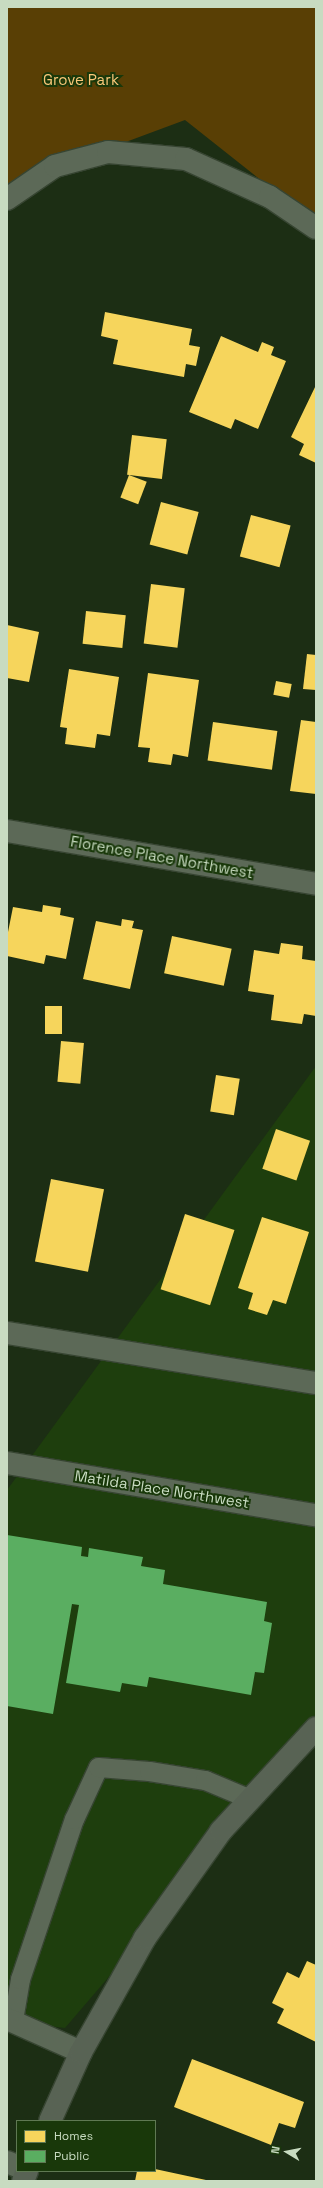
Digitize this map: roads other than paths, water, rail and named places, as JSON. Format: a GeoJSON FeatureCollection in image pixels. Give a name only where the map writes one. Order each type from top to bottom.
{"type":"FeatureCollection","features":[{"type":"Feature","properties":{"kind":"main road"},"geometry":{"type":"LineString","coordinates":[[50,2120],[81,2052],[145,1938],[221,1831],[316,1728]]}},
{"type":"Feature","properties":{"kind":"street"},"geometry":{"type":"LineString","coordinates":[[7,199],[55,166],[108,152],[186,159],[270,197],[316,228]]}},
{"type":"Feature","properties":{"kind":"street","name":"Florence Place Northwest"},"geometry":{"type":"LineString","coordinates":[[7,831],[316,884]]}},
{"type":"Feature","properties":{"kind":"street"},"geometry":{"type":"LineString","coordinates":[[7,1333],[316,1383]]}},
{"type":"Feature","properties":{"kind":"street","name":"Matilda Place Northwest"},"geometry":{"type":"LineString","coordinates":[[7,1463],[316,1515]]}},
{"type":"Feature","properties":{"kind":"street"},"geometry":{"type":"LineString","coordinates":[[10,2020],[81,2052]]}},
{"type":"Feature","properties":{"kind":"lane"},"geometry":{"type":"LineString","coordinates":[[10,2020],[20,1979],[74,1819],[98,1767],[150,1771],[205,1780],[250,1799]]}},
{"type":"Feature","properties":{"kind":"park label","name":"Grove Park"},"geometry":{"type":"Point","coordinates":[81,80]}}]}
